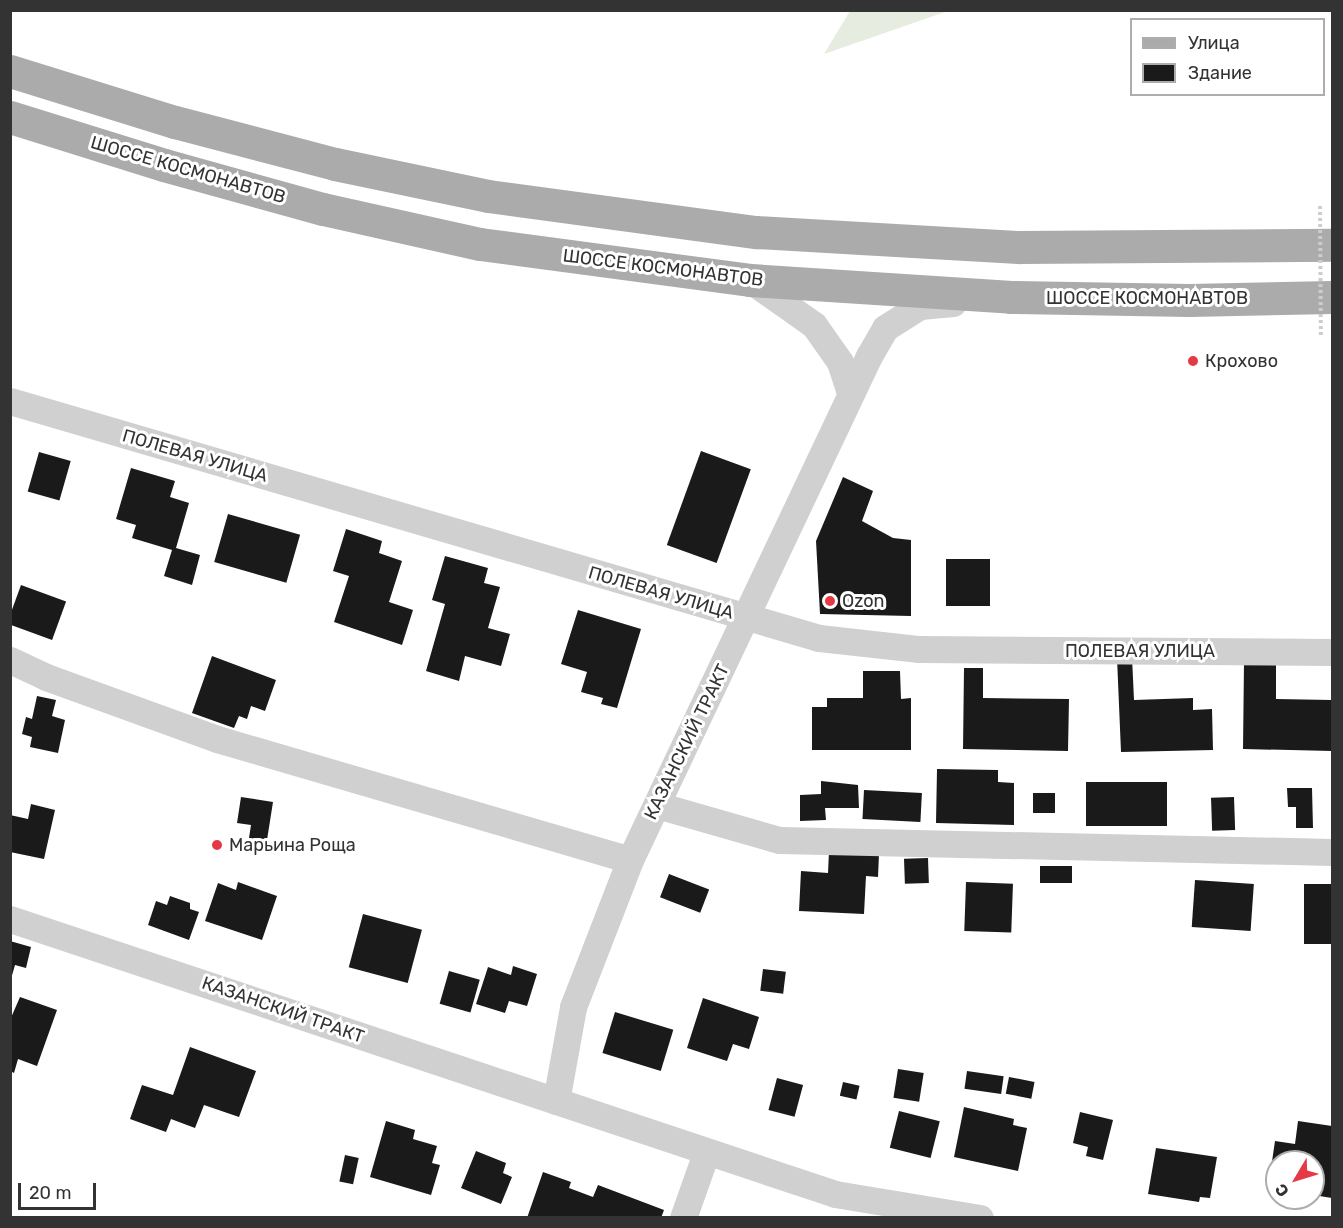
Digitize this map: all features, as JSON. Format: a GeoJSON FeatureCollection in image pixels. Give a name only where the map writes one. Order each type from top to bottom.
{"type":"FeatureCollection","features":[{"type":"Feature","properties":{"kind":"main road"},"geometry":{"type":"LineString","coordinates":[[10,70],[175,122],[335,164],[488,196],[756,231],[1019,247],[1332,245]]}},
{"type":"Feature","properties":{"kind":"main road","name":"ШОССЕ КОСМОНАВТОВ"},"geometry":{"type":"LineString","coordinates":[[10,117],[164,165],[480,244],[750,280],[1011,297],[1189,300],[1332,297]]}},
{"type":"Feature","properties":{"kind":"street"},"geometry":{"type":"LineString","coordinates":[[750,280],[814,325],[840,362],[850,393]]}},
{"type":"Feature","properties":{"kind":"street","name":"КАЗАНСКИЙ ТРАКТ"},"geometry":{"type":"LineString","coordinates":[[556,1101],[573,1007],[630,861],[850,393],[885,328],[920,306],[1011,297]]}},
{"type":"Feature","properties":{"kind":"street","name":"ПОЛЕВАЯ УЛИЦА"},"geometry":{"type":"LineString","coordinates":[[10,401],[819,638],[919,649],[1332,652]]}},
{"type":"Feature","properties":{"kind":"street"},"geometry":{"type":"LineString","coordinates":[[10,660],[46,677],[217,739],[630,861]]}},
{"type":"Feature","properties":{"kind":"street"},"geometry":{"type":"LineString","coordinates":[[657,805],[779,840],[1332,852]]}},
{"type":"Feature","properties":{"kind":"street","name":"КАЗАНСКИЙ ТРАКТ"},"geometry":{"type":"LineString","coordinates":[[10,919],[706,1153],[835,1194],[980,1218]]}},
{"type":"Feature","properties":{"kind":"street"},"geometry":{"type":"LineString","coordinates":[[683,1218],[706,1153]]}},
{"type":"Feature","properties":{"kind":"path"},"geometry":{"type":"LineString","coordinates":[[1320,206],[1321,338]]}},
{"type":"Feature","properties":{"kind":"shaded area"},"geometry":{"type":"Polygon","coordinates":[[[850,10],[948,11],[824,54],[850,10]]]}},
{"type":"Feature","properties":{"kind":"building"},"geometry":{"type":"Polygon","coordinates":[[[701,451],[751,469],[717,563],[667,545],[701,451]]]}},
{"type":"Feature","properties":{"kind":"building"},"geometry":{"type":"Polygon","coordinates":[[[39,452],[71,461],[59,501],[28,491],[39,452]]]}},
{"type":"Feature","properties":{"kind":"building"},"geometry":{"type":"Polygon","coordinates":[[[131,468],[175,481],[170,497],[189,503],[176,548],[200,555],[192,585],[164,576],[172,550],[132,538],[136,525],[116,519],[131,468]]]}},
{"type":"Feature","properties":{"kind":"building"},"geometry":{"type":"Polygon","coordinates":[[[843,477],[873,491],[862,521],[893,538],[911,540],[911,616],[820,614],[816,541],[843,477]]]}},
{"type":"Feature","properties":{"kind":"building"},"geometry":{"type":"Polygon","coordinates":[[[228,514],[300,535],[286,583],[214,562],[228,514]]]}},
{"type":"Feature","properties":{"kind":"building"},"geometry":{"type":"Polygon","coordinates":[[[346,529],[382,541],[379,553],[402,561],[389,602],[413,610],[402,645],[334,622],[349,576],[333,571],[346,529]]]}},
{"type":"Feature","properties":{"kind":"building"},"geometry":{"type":"Polygon","coordinates":[[[445,556],[488,568],[484,583],[500,587],[488,628],[510,634],[501,666],[465,656],[459,681],[426,671],[445,604],[432,600],[445,556]]]}},
{"type":"Feature","properties":{"kind":"building"},"geometry":{"type":"Polygon","coordinates":[[[946,559],[990,559],[990,606],[946,606],[946,559]]]}},
{"type":"Feature","properties":{"kind":"building"},"geometry":{"type":"Polygon","coordinates":[[[21,585],[66,601],[52,640],[10,625],[10,615],[21,585]]]}},
{"type":"Feature","properties":{"kind":"building"},"geometry":{"type":"Polygon","coordinates":[[[578,610],[641,629],[617,708],[601,704],[603,698],[581,692],[587,672],[561,664],[578,610]]]}},
{"type":"Feature","properties":{"kind":"building"},"geometry":{"type":"Polygon","coordinates":[[[212,656],[276,680],[265,711],[251,706],[247,719],[239,716],[234,728],[192,713],[212,656]]]}},
{"type":"Feature","properties":{"kind":"building"},"geometry":{"type":"Polygon","coordinates":[[[1132,657],[1134,700],[1193,698],[1193,710],[1212,709],[1213,750],[1121,752],[1117,658],[1132,657]]]}},
{"type":"Feature","properties":{"kind":"building"},"geometry":{"type":"Polygon","coordinates":[[[1244,662],[1276,663],[1276,699],[1332,700],[1332,751],[1243,749],[1244,662]]]}},
{"type":"Feature","properties":{"kind":"building"},"geometry":{"type":"Polygon","coordinates":[[[964,668],[983,668],[983,698],[1069,699],[1068,751],[963,749],[964,668]]]}},
{"type":"Feature","properties":{"kind":"building"},"geometry":{"type":"Polygon","coordinates":[[[863,671],[900,671],[901,699],[911,698],[911,750],[812,750],[812,707],[827,707],[827,698],[863,698],[863,671]]]}},
{"type":"Feature","properties":{"kind":"building"},"geometry":{"type":"Polygon","coordinates":[[[37,696],[56,700],[52,716],[65,720],[58,753],[30,747],[32,737],[22,734],[26,717],[32,719],[37,696]]]}},
{"type":"Feature","properties":{"kind":"building"},"geometry":{"type":"Polygon","coordinates":[[[937,769],[998,770],[998,782],[1014,783],[1014,825],[936,823],[937,769]]]}},
{"type":"Feature","properties":{"kind":"building"},"geometry":{"type":"Polygon","coordinates":[[[821,781],[858,785],[859,808],[825,808],[826,820],[800,821],[800,795],[821,794],[821,781]]]}},
{"type":"Feature","properties":{"kind":"building"},"geometry":{"type":"Polygon","coordinates":[[[1086,782],[1167,782],[1167,826],[1086,826],[1086,782]]]}},
{"type":"Feature","properties":{"kind":"building"},"geometry":{"type":"Polygon","coordinates":[[[1287,788],[1312,788],[1313,828],[1296,828],[1296,807],[1288,807],[1287,788]]]}},
{"type":"Feature","properties":{"kind":"building"},"geometry":{"type":"Polygon","coordinates":[[[864,790],[922,793],[920,822],[862,819],[864,790]]]}},
{"type":"Feature","properties":{"kind":"building"},"geometry":{"type":"Polygon","coordinates":[[[1033,793],[1055,793],[1055,813],[1033,813],[1033,793]]]}},
{"type":"Feature","properties":{"kind":"building"},"geometry":{"type":"Polygon","coordinates":[[[241,797],[273,802],[267,840],[249,838],[251,825],[237,823],[241,797]]]}},
{"type":"Feature","properties":{"kind":"building"},"geometry":{"type":"Polygon","coordinates":[[[1234,797],[1235,830],[1212,831],[1211,798],[1234,797]]]}},
{"type":"Feature","properties":{"kind":"building"},"geometry":{"type":"Polygon","coordinates":[[[31,804],[55,810],[44,859],[10,852],[10,815],[28,819],[31,804]]]}},
{"type":"Feature","properties":{"kind":"building"},"geometry":{"type":"Polygon","coordinates":[[[829,851],[879,854],[878,877],[866,876],[864,914],[799,911],[801,871],[828,873],[829,851]]]}},
{"type":"Feature","properties":{"kind":"building"},"geometry":{"type":"Polygon","coordinates":[[[928,858],[929,883],[905,884],[904,859],[928,858]]]}},
{"type":"Feature","properties":{"kind":"building"},"geometry":{"type":"Polygon","coordinates":[[[1040,866],[1072,866],[1072,883],[1040,883],[1040,866]]]}},
{"type":"Feature","properties":{"kind":"building"},"geometry":{"type":"Polygon","coordinates":[[[669,874],[709,889],[700,913],[660,897],[669,874]]]}},
{"type":"Feature","properties":{"kind":"building"},"geometry":{"type":"Polygon","coordinates":[[[1195,880],[1254,884],[1251,931],[1192,927],[1195,880]]]}},
{"type":"Feature","properties":{"kind":"building"},"geometry":{"type":"Polygon","coordinates":[[[238,882],[277,896],[262,940],[205,921],[218,883],[236,890],[238,882]]]}},
{"type":"Feature","properties":{"kind":"building"},"geometry":{"type":"Polygon","coordinates":[[[966,882],[1013,884],[1011,933],[964,931],[966,882]]]}},
{"type":"Feature","properties":{"kind":"building"},"geometry":{"type":"Polygon","coordinates":[[[1304,884],[1332,884],[1332,944],[1304,944],[1304,884]]]}},
{"type":"Feature","properties":{"kind":"building"},"geometry":{"type":"Polygon","coordinates":[[[170,896],[190,903],[190,909],[199,912],[189,940],[148,925],[156,901],[167,905],[170,896]]]}},
{"type":"Feature","properties":{"kind":"building"},"geometry":{"type":"Polygon","coordinates":[[[363,914],[422,930],[408,983],[349,967],[363,914]]]}},
{"type":"Feature","properties":{"kind":"building"},"geometry":{"type":"Polygon","coordinates":[[[10,941],[31,947],[26,968],[15,965],[11,979],[10,941]]]}},
{"type":"Feature","properties":{"kind":"building"},"geometry":{"type":"Polygon","coordinates":[[[513,966],[537,974],[527,1006],[509,1001],[505,1013],[476,1004],[488,967],[511,975],[513,966]]]}},
{"type":"Feature","properties":{"kind":"building"},"geometry":{"type":"Polygon","coordinates":[[[763,969],[786,972],[783,994],[760,991],[763,969]]]}},
{"type":"Feature","properties":{"kind":"building"},"geometry":{"type":"Polygon","coordinates":[[[449,971],[480,980],[470,1013],[440,1004],[449,971]]]}},
{"type":"Feature","properties":{"kind":"building"},"geometry":{"type":"Polygon","coordinates":[[[20,997],[57,1010],[37,1066],[18,1059],[14,1073],[10,1071],[10,1020],[20,997]]]}},
{"type":"Feature","properties":{"kind":"building"},"geometry":{"type":"Polygon","coordinates":[[[703,998],[759,1017],[749,1049],[733,1044],[727,1061],[687,1048],[703,998]]]}},
{"type":"Feature","properties":{"kind":"building"},"geometry":{"type":"Polygon","coordinates":[[[615,1012],[673,1030],[661,1071],[602,1053],[615,1012]]]}},
{"type":"Feature","properties":{"kind":"building"},"geometry":{"type":"Polygon","coordinates":[[[190,1047],[256,1071],[239,1117],[204,1105],[195,1128],[171,1119],[166,1132],[130,1119],[142,1085],[173,1095],[190,1047]]]}},
{"type":"Feature","properties":{"kind":"building"},"geometry":{"type":"Polygon","coordinates":[[[898,1069],[924,1073],[919,1102],[893,1098],[898,1069]]]}},
{"type":"Feature","properties":{"kind":"building"},"geometry":{"type":"Polygon","coordinates":[[[967,1071],[1004,1076],[1001,1094],[964,1089],[967,1071]]]}},
{"type":"Feature","properties":{"kind":"building"},"geometry":{"type":"Polygon","coordinates":[[[1009,1077],[1035,1082],[1031,1099],[1006,1094],[1009,1077]]]}},
{"type":"Feature","properties":{"kind":"building"},"geometry":{"type":"Polygon","coordinates":[[[777,1078],[803,1085],[795,1117],[768,1110],[777,1078]]]}},
{"type":"Feature","properties":{"kind":"building"},"geometry":{"type":"Polygon","coordinates":[[[843,1082],[860,1086],[856,1099],[840,1096],[843,1082]]]}},
{"type":"Feature","properties":{"kind":"building"},"geometry":{"type":"Polygon","coordinates":[[[964,1107],[1014,1119],[1013,1125],[1027,1128],[1018,1171],[954,1157],[964,1107]]]}},
{"type":"Feature","properties":{"kind":"building"},"geometry":{"type":"Polygon","coordinates":[[[899,1111],[940,1121],[931,1158],[890,1148],[899,1111]]]}},
{"type":"Feature","properties":{"kind":"building"},"geometry":{"type":"Polygon","coordinates":[[[1080,1112],[1113,1120],[1103,1160],[1086,1156],[1088,1147],[1073,1143],[1080,1112]]]}},
{"type":"Feature","properties":{"kind":"building"},"geometry":{"type":"Polygon","coordinates":[[[386,1121],[415,1130],[413,1139],[437,1146],[432,1163],[440,1165],[431,1195],[370,1177],[386,1121]]]}},
{"type":"Feature","properties":{"kind":"building"},"geometry":{"type":"Polygon","coordinates":[[[1298,1121],[1332,1126],[1332,1198],[1325,1197],[1325,1150],[1274,1150],[1275,1141],[1295,1144],[1298,1121]]]}},
{"type":"Feature","properties":{"kind":"building"},"geometry":{"type":"Polygon","coordinates":[[[1156,1148],[1217,1157],[1210,1198],[1200,1197],[1199,1202],[1148,1194],[1156,1148]]]}},
{"type":"Feature","properties":{"kind":"building"},"geometry":{"type":"Polygon","coordinates":[[[476,1151],[506,1163],[503,1173],[512,1177],[501,1204],[461,1188],[476,1151]]]}},
{"type":"Feature","properties":{"kind":"building"},"geometry":{"type":"Polygon","coordinates":[[[345,1155],[359,1158],[353,1184],[339,1181],[345,1155]]]}},
{"type":"Feature","properties":{"kind":"building"},"geometry":{"type":"Polygon","coordinates":[[[543,1172],[571,1182],[569,1188],[593,1197],[598,1185],[664,1210],[661,1218],[527,1218],[543,1172]]]}},
{"type":"Feature","properties":{"kind":"place","name":"Крохово"},"geometry":{"type":"Point","coordinates":[1193,361]}},
{"type":"Feature","properties":{"kind":"place","name":"Ozon"},"geometry":{"type":"Point","coordinates":[830,601]}},
{"type":"Feature","properties":{"kind":"place","name":"Марьина Роща"},"geometry":{"type":"Point","coordinates":[217,845]}}]}
